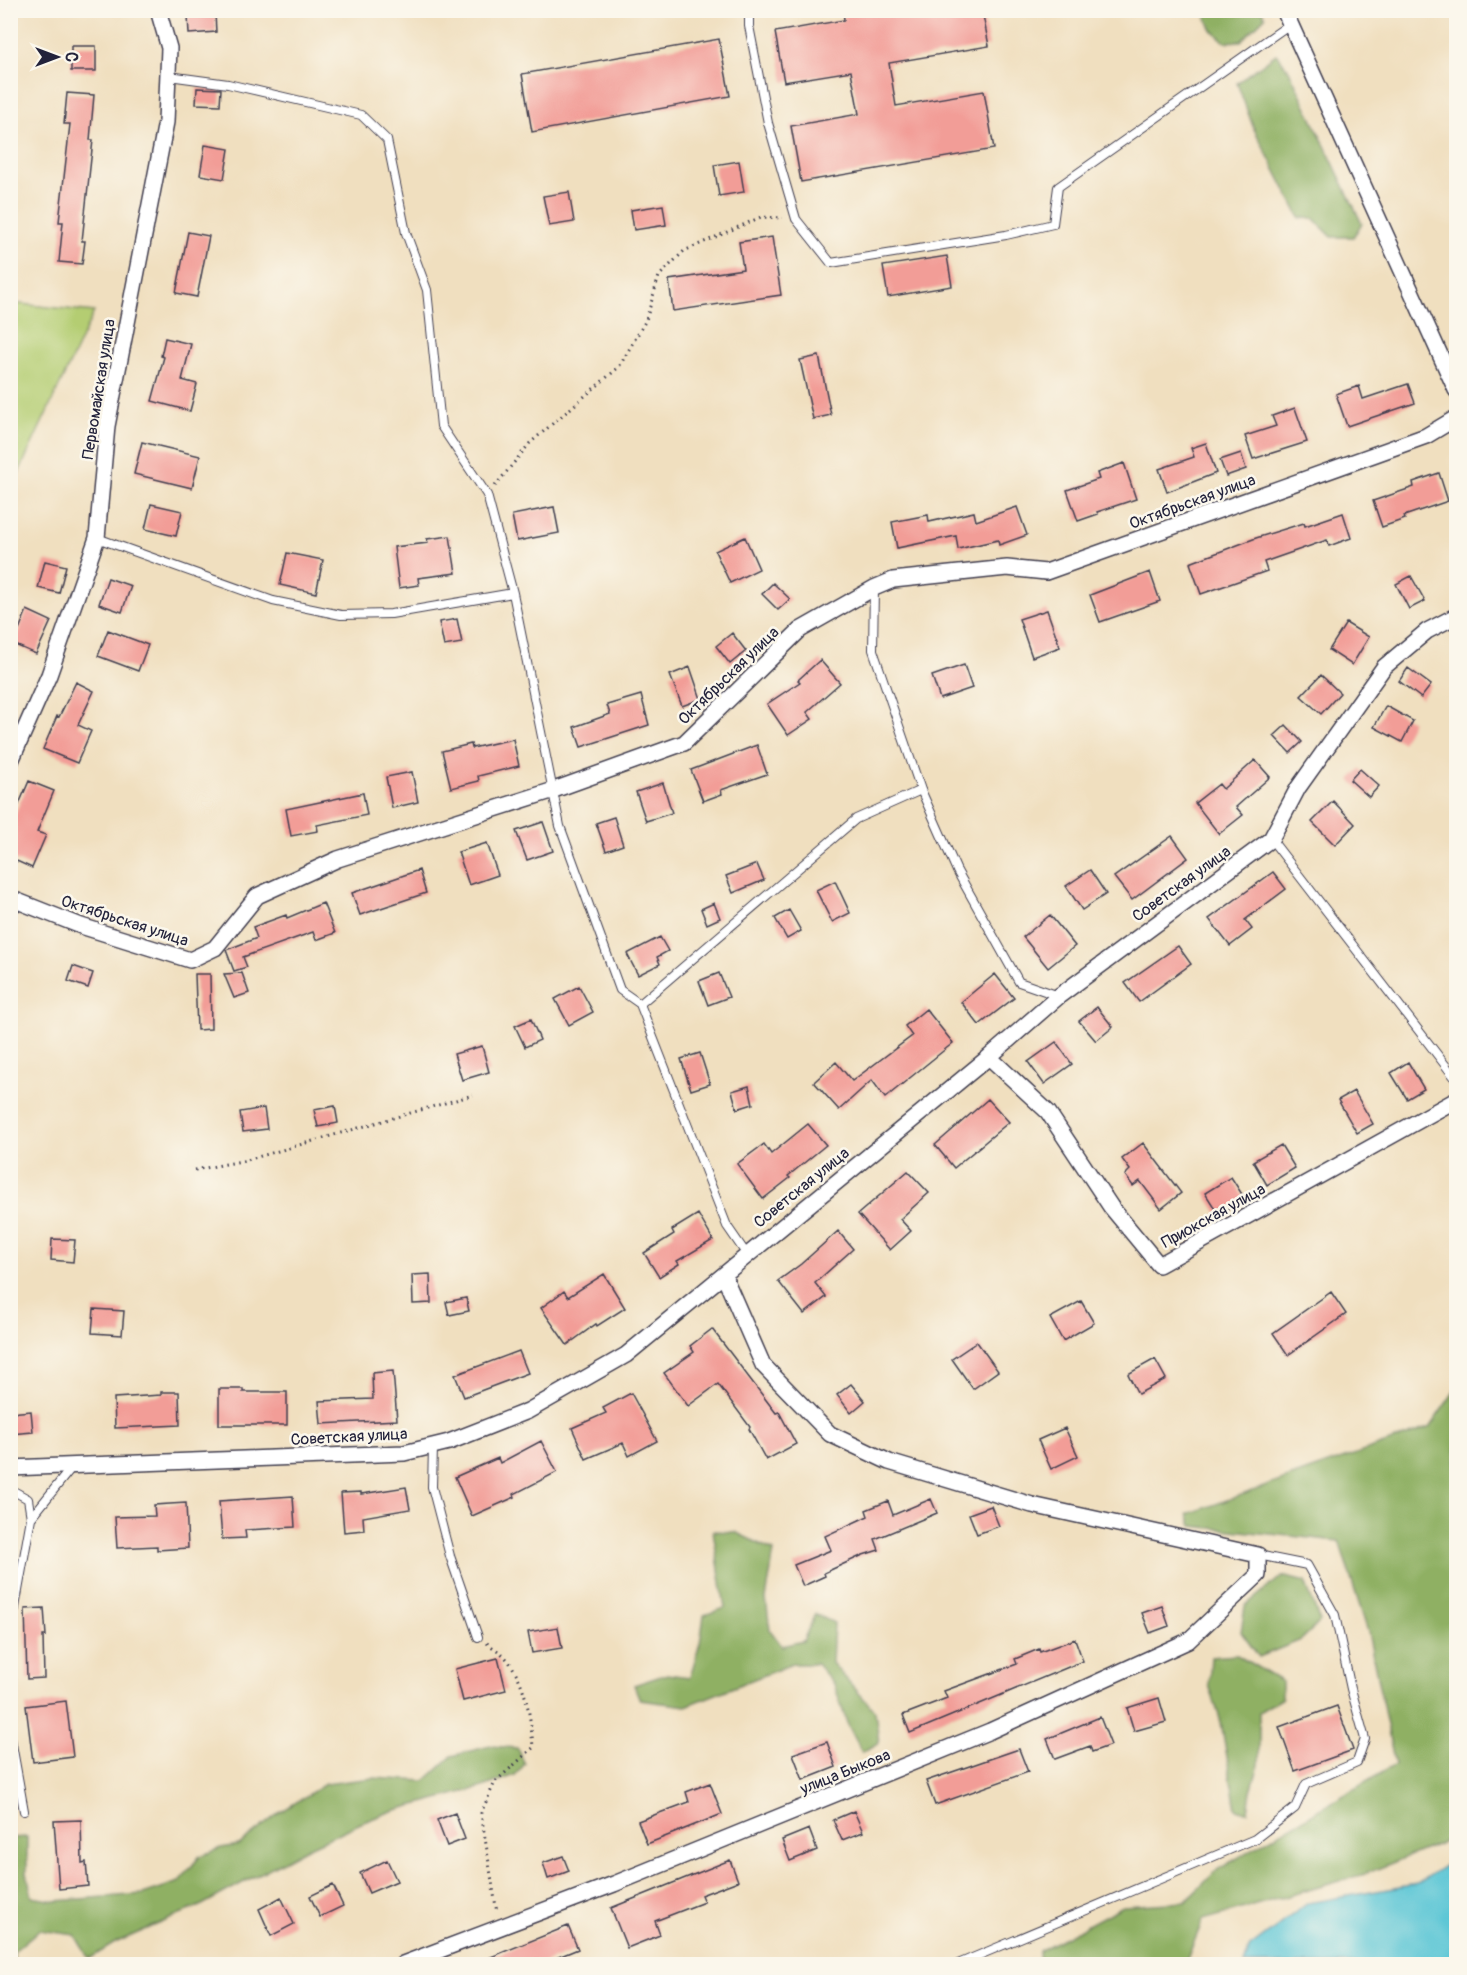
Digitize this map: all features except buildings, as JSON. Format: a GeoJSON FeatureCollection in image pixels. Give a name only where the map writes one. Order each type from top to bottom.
{"type":"FeatureCollection","features":[{"type":"Feature","properties":{"kind":"street","name":"Первомайская улица"},"geometry":{"type":"LineString","coordinates":[[10,763],[49,675],[97,538],[107,426],[166,122],[169,48],[159,10]]}},
{"type":"Feature","properties":{"kind":"street"},"geometry":{"type":"LineString","coordinates":[[1287,17],[1455,382]]}},
{"type":"Feature","properties":{"kind":"street","name":"Октябрьская улица"},"geometry":{"type":"LineString","coordinates":[[10,898],[81,926],[190,960],[215,948],[257,896],[339,858],[551,791],[684,743],[800,630],[874,588],[893,580],[1007,568],[1046,572],[1426,436],[1456,418]]}},
{"type":"Feature","properties":{"kind":"street","name":"Советская улица"},"geometry":{"type":"LineString","coordinates":[[10,1468],[404,1453],[433,1447],[528,1411],[626,1355],[989,1057],[1059,996],[1271,839],[1298,788],[1384,667],[1427,631],[1456,616]]}},
{"type":"Feature","properties":{"kind":"street","name":"Приокская улица"},"geometry":{"type":"LineString","coordinates":[[989,1057],[1048,1112],[1111,1207],[1159,1265],[1456,1100]]}},
{"type":"Feature","properties":{"kind":"street"},"geometry":{"type":"LineString","coordinates":[[724,1276],[763,1365],[830,1434],[889,1462],[1032,1505],[1258,1555]]}},
{"type":"Feature","properties":{"kind":"street","name":"улица Быкова"},"geometry":{"type":"LineString","coordinates":[[403,1965],[614,1884],[990,1731],[1188,1641],[1258,1575],[1258,1555]]}},
{"type":"Feature","properties":{"kind":"lane"},"geometry":{"type":"LineString","coordinates":[[749,10],[749,26],[768,123],[796,219],[831,263],[1006,235],[1053,224],[1058,187],[1287,17]]}},
{"type":"Feature","properties":{"kind":"lane"},"geometry":{"type":"LineString","coordinates":[[169,76],[228,84],[361,115],[387,140],[406,233],[427,290],[441,426],[487,495],[513,593],[548,757],[551,791],[560,826],[620,990],[640,1004],[727,1226],[747,1255]]}},
{"type":"Feature","properties":{"kind":"lane"},"geometry":{"type":"LineString","coordinates":[[97,538],[273,601],[341,615],[391,614],[513,593]]}},
{"type":"Feature","properties":{"kind":"lane"},"geometry":{"type":"LineString","coordinates":[[874,588],[873,650],[921,790],[957,871],[1018,982],[1059,996]]}},
{"type":"Feature","properties":{"kind":"lane"},"geometry":{"type":"LineString","coordinates":[[640,1004],[856,819],[921,790]]}},
{"type":"Feature","properties":{"kind":"lane"},"geometry":{"type":"LineString","coordinates":[[1271,839],[1456,1080]]}},
{"type":"Feature","properties":{"kind":"lane"},"geometry":{"type":"LineString","coordinates":[[433,1447],[432,1487],[450,1556],[478,1637]]}},
{"type":"Feature","properties":{"kind":"lane"},"geometry":{"type":"LineString","coordinates":[[31,1518],[73,1465]]}},
{"type":"Feature","properties":{"kind":"lane"},"geometry":{"type":"LineString","coordinates":[[10,1489],[28,1499],[31,1518],[14,1613],[10,1651]]}},
{"type":"Feature","properties":{"kind":"lane"},"geometry":{"type":"LineString","coordinates":[[958,1965],[1255,1839],[1295,1808],[1306,1784],[1357,1762],[1365,1739],[1351,1689],[1335,1615],[1307,1565],[1258,1555]]}},
{"type":"Feature","properties":{"kind":"lane"},"geometry":{"type":"LineString","coordinates":[[10,1732],[24,1811]]}},
{"type":"Feature","properties":{"kind":"path"},"geometry":{"type":"LineString","coordinates":[[487,495],[530,443],[619,367],[646,320],[659,276],[684,251],[761,217],[796,219]]}},
{"type":"Feature","properties":{"kind":"path"},"geometry":{"type":"LineString","coordinates":[[195,1170],[247,1160],[473,1095]]}},
{"type":"Feature","properties":{"kind":"path"},"geometry":{"type":"LineString","coordinates":[[478,1637],[505,1657],[519,1680],[532,1729],[533,1748],[495,1782],[481,1813],[499,1928]]}},
{"type":"Feature","properties":{"kind":"green space"},"geometry":{"type":"Polygon","coordinates":[[[1203,11],[1262,11],[1265,17],[1241,41],[1225,42],[1212,30],[1203,11]]]}},
{"type":"Feature","properties":{"kind":"green space"},"geometry":{"type":"Polygon","coordinates":[[[1276,54],[1289,70],[1362,224],[1353,237],[1332,237],[1313,218],[1300,218],[1254,129],[1237,83],[1276,54]]]}},
{"type":"Feature","properties":{"kind":"green space"},"geometry":{"type":"Polygon","coordinates":[[[10,303],[94,312],[11,489],[10,303]]]}},
{"type":"Feature","properties":{"kind":"green space"},"geometry":{"type":"Polygon","coordinates":[[[1456,1389],[1456,1837],[1365,1874],[1203,1920],[1187,1959],[1181,1964],[1040,1964],[1039,1951],[1123,1906],[1185,1902],[1217,1870],[1395,1765],[1368,1632],[1339,1541],[1192,1526],[1188,1514],[1429,1428],[1456,1389]]]}},
{"type":"Feature","properties":{"kind":"green space"},"geometry":{"type":"Polygon","coordinates":[[[713,1531],[735,1532],[774,1551],[766,1599],[770,1630],[782,1646],[803,1641],[815,1614],[834,1623],[832,1663],[875,1711],[879,1743],[862,1752],[847,1723],[834,1684],[817,1664],[792,1664],[686,1706],[640,1700],[634,1685],[667,1674],[690,1677],[700,1643],[704,1615],[725,1608],[713,1531]]]}},
{"type":"Feature","properties":{"kind":"green space"},"geometry":{"type":"Polygon","coordinates":[[[1282,1576],[1305,1582],[1320,1622],[1301,1640],[1259,1657],[1241,1632],[1245,1606],[1282,1576]]]}},
{"type":"Feature","properties":{"kind":"green space"},"geometry":{"type":"Polygon","coordinates":[[[1237,1655],[1282,1682],[1282,1698],[1259,1712],[1259,1765],[1251,1791],[1248,1812],[1236,1809],[1221,1722],[1209,1685],[1211,1657],[1237,1655]]]}},
{"type":"Feature","properties":{"kind":"green space"},"geometry":{"type":"Polygon","coordinates":[[[490,1746],[517,1748],[525,1764],[515,1775],[483,1787],[392,1811],[361,1823],[307,1848],[202,1905],[115,1943],[89,1959],[75,1935],[39,1930],[14,1951],[14,1964],[11,1964],[11,1838],[27,1837],[27,1873],[32,1897],[55,1901],[143,1894],[179,1882],[200,1856],[221,1848],[239,1845],[279,1813],[325,1784],[373,1778],[425,1781],[452,1756],[490,1746]]]}},
{"type":"Feature","properties":{"kind":"water"},"geometry":{"type":"Polygon","coordinates":[[[1456,1858],[1456,1964],[1244,1964],[1250,1947],[1308,1903],[1417,1884],[1456,1858]]]}}]}
